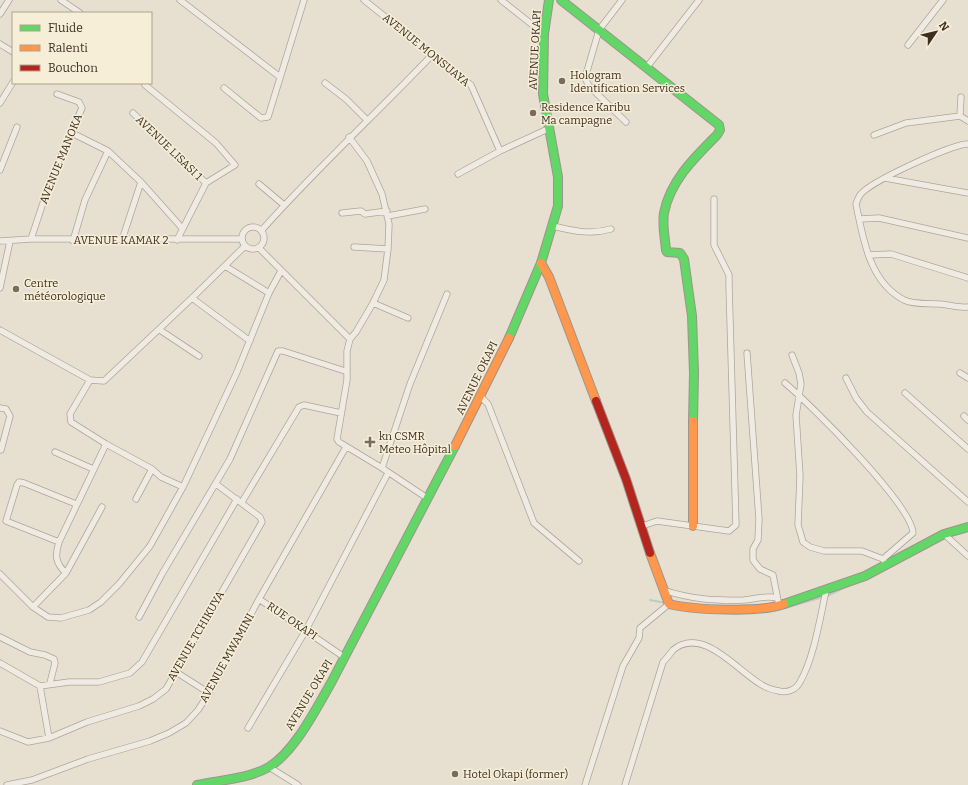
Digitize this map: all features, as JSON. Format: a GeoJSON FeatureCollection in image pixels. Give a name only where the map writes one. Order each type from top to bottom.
{"type":"FeatureCollection","features":[{"type":"Feature","properties":{"kind":"street"},"geometry":{"type":"LineString","coordinates":[[0,14],[9,0]]}},
{"type":"Feature","properties":{"kind":"street"},"geometry":{"type":"LineString","coordinates":[[61,0],[79,12]]}},
{"type":"Feature","properties":{"kind":"street"},"geometry":{"type":"LineString","coordinates":[[180,0],[280,77]]}},
{"type":"Feature","properties":{"kind":"street"},"geometry":{"type":"LineString","coordinates":[[224,88],[261,118],[265,118],[270,113],[304,0]]}},
{"type":"Feature","properties":{"kind":"street","name":"AVENUE MONSUAYA"},"geometry":{"type":"LineString","coordinates":[[364,0],[471,85],[500,151]]}},
{"type":"Feature","properties":{"kind":"street"},"geometry":{"type":"LineString","coordinates":[[501,0],[544,34]]}},
{"type":"Feature","properties":{"kind":"street","name":"AVENUE OKAPI"},"geometry":{"type":"LineString","coordinates":[[197,785],[269,767],[291,746],[334,680],[344,657],[502,355],[541,263],[558,206],[558,177],[543,94],[544,34],[549,0]]}},
{"type":"Feature","properties":{"kind":"street"},"geometry":{"type":"LineString","coordinates":[[560,0],[719,125],[720,130],[685,169],[670,196],[664,214],[666,250],[668,252],[680,253],[684,259],[690,300],[694,373],[692,451],[693,526]]}},
{"type":"Feature","properties":{"kind":"street"},"geometry":{"type":"LineString","coordinates":[[622,0],[599,30],[586,78],[589,86],[626,122]]}},
{"type":"Feature","properties":{"kind":"street"},"geometry":{"type":"LineString","coordinates":[[647,67],[700,0]]}},
{"type":"Feature","properties":{"kind":"street"},"geometry":{"type":"LineString","coordinates":[[908,45],[943,0]]}},
{"type":"Feature","properties":{"kind":"street"},"geometry":{"type":"LineString","coordinates":[[0,44],[12,51]]}},
{"type":"Feature","properties":{"kind":"street"},"geometry":{"type":"LineString","coordinates":[[261,231],[349,137],[433,54]]}},
{"type":"Feature","properties":{"kind":"street"},"geometry":{"type":"LineString","coordinates":[[325,83],[346,99],[367,120]]}},
{"type":"Feature","properties":{"kind":"street"},"geometry":{"type":"LineString","coordinates":[[0,103],[12,84]]}},
{"type":"Feature","properties":{"kind":"street"},"geometry":{"type":"LineString","coordinates":[[145,85],[216,143],[235,165],[206,184],[177,240]]}},
{"type":"Feature","properties":{"kind":"street","name":"AVENUE MANOKA"},"geometry":{"type":"LineString","coordinates":[[31,240],[51,179],[82,108],[82,105],[79,102],[57,94]]}},
{"type":"Feature","properties":{"kind":"street"},"geometry":{"type":"LineString","coordinates":[[960,116],[961,97]]}},
{"type":"Feature","properties":{"kind":"street","name":"AVENUE LISASI 1"},"geometry":{"type":"LineString","coordinates":[[133,113],[206,184]]}},
{"type":"Feature","properties":{"kind":"street"},"geometry":{"type":"LineString","coordinates":[[874,135],[906,123],[960,116],[968,121]]}},
{"type":"Feature","properties":{"kind":"street"},"geometry":{"type":"LineString","coordinates":[[0,170],[17,127]]}},
{"type":"Feature","properties":{"kind":"street"},"geometry":{"type":"LineString","coordinates":[[458,174],[500,151],[550,128]]}},
{"type":"Feature","properties":{"kind":"street"},"geometry":{"type":"LineString","coordinates":[[72,133],[108,151],[141,182],[182,228]]}},
{"type":"Feature","properties":{"kind":"street"},"geometry":{"type":"LineString","coordinates":[[349,137],[367,161],[382,194],[387,214],[388,249],[384,280],[373,304],[350,339],[345,371],[347,380],[337,439],[339,442],[427,498]]}},
{"type":"Feature","properties":{"kind":"street"},"geometry":{"type":"LineString","coordinates":[[968,144],[923,160],[884,178],[859,196],[856,204],[869,256],[876,273],[894,293],[905,300],[917,303],[968,307]]}},
{"type":"Feature","properties":{"kind":"street"},"geometry":{"type":"LineString","coordinates":[[73,240],[85,200],[108,151]]}},
{"type":"Feature","properties":{"kind":"street"},"geometry":{"type":"LineString","coordinates":[[884,178],[968,193]]}},
{"type":"Feature","properties":{"kind":"street"},"geometry":{"type":"LineString","coordinates":[[122,240],[141,182]]}},
{"type":"Feature","properties":{"kind":"street"},"geometry":{"type":"LineString","coordinates":[[259,184],[284,205]]}},
{"type":"Feature","properties":{"kind":"street"},"geometry":{"type":"LineString","coordinates":[[642,526],[657,521],[729,531],[736,525],[729,285],[727,270],[716,252],[714,244],[714,199]]}},
{"type":"Feature","properties":{"kind":"street"},"geometry":{"type":"LineString","coordinates":[[342,213],[361,211],[365,214],[387,214],[425,209]]}},
{"type":"Feature","properties":{"kind":"street"},"geometry":{"type":"LineString","coordinates":[[860,219],[879,218],[968,238]]}},
{"type":"Feature","properties":{"kind":"street"},"geometry":{"type":"LineString","coordinates":[[553,226],[591,233],[611,229]]}},
{"type":"Feature","properties":{"kind":"street"},"geometry":{"type":"LineString","coordinates":[[249,228],[255,228],[261,231],[264,238],[262,245],[259,248],[250,249],[245,246],[242,239],[244,233],[249,228]]}},
{"type":"Feature","properties":{"kind":"street","name":"AVENUE KAMAK 2"},"geometry":{"type":"LineString","coordinates":[[0,241],[242,239]]}},
{"type":"Feature","properties":{"kind":"street"},"geometry":{"type":"LineString","coordinates":[[0,288],[10,241]]}},
{"type":"Feature","properties":{"kind":"street"},"geometry":{"type":"LineString","coordinates":[[0,330],[90,380],[104,381],[160,330],[245,246]]}},
{"type":"Feature","properties":{"kind":"street"},"geometry":{"type":"LineString","coordinates":[[354,247],[388,249]]}},
{"type":"Feature","properties":{"kind":"street"},"geometry":{"type":"LineString","coordinates":[[259,248],[350,339]]}},
{"type":"Feature","properties":{"kind":"street"},"geometry":{"type":"LineString","coordinates":[[869,256],[891,254],[968,278]]}},
{"type":"Feature","properties":{"kind":"street"},"geometry":{"type":"LineString","coordinates":[[541,263],[549,277],[642,526],[667,605]]}},
{"type":"Feature","properties":{"kind":"street"},"geometry":{"type":"LineString","coordinates":[[225,266],[269,293]]}},
{"type":"Feature","properties":{"kind":"street"},"geometry":{"type":"LineString","coordinates":[[0,574],[33,607],[48,617],[61,618],[89,610],[101,602],[119,584],[150,546],[183,487],[250,341],[269,293],[281,271]]}},
{"type":"Feature","properties":{"kind":"street"},"geometry":{"type":"LineString","coordinates":[[382,468],[410,384],[447,294]]}},
{"type":"Feature","properties":{"kind":"street"},"geometry":{"type":"LineString","coordinates":[[192,298],[250,341]]}},
{"type":"Feature","properties":{"kind":"street"},"geometry":{"type":"LineString","coordinates":[[373,304],[408,318]]}},
{"type":"Feature","properties":{"kind":"street"},"geometry":{"type":"LineString","coordinates":[[160,330],[199,356]]}},
{"type":"Feature","properties":{"kind":"street"},"geometry":{"type":"LineString","coordinates":[[139,617],[162,574],[230,459],[278,351],[283,351],[345,371]]}},
{"type":"Feature","properties":{"kind":"street"},"geometry":{"type":"LineString","coordinates":[[747,353],[759,519],[758,540],[752,554],[753,560],[760,569],[773,575],[778,601]]}},
{"type":"Feature","properties":{"kind":"street"},"geometry":{"type":"LineString","coordinates":[[792,355],[799,373],[801,384],[796,414],[800,470],[798,525],[803,542],[824,551],[862,551],[885,562]]}},
{"type":"Feature","properties":{"kind":"street"},"geometry":{"type":"LineString","coordinates":[[960,373],[968,378]]}},
{"type":"Feature","properties":{"kind":"street"},"geometry":{"type":"LineString","coordinates":[[846,378],[856,398],[867,412],[968,502]]}},
{"type":"Feature","properties":{"kind":"street"},"geometry":{"type":"LineString","coordinates":[[90,380],[70,414],[71,422],[106,444],[152,469],[161,477],[183,487]]}},
{"type":"Feature","properties":{"kind":"street"},"geometry":{"type":"LineString","coordinates":[[786,383],[812,406],[865,463],[900,505],[912,528],[911,534],[894,548],[885,562]]}},
{"type":"Feature","properties":{"kind":"street"},"geometry":{"type":"LineString","coordinates":[[905,393],[968,449]]}},
{"type":"Feature","properties":{"kind":"street"},"geometry":{"type":"LineString","coordinates":[[481,397],[488,404],[534,523],[579,561]]}},
{"type":"Feature","properties":{"kind":"street"},"geometry":{"type":"LineString","coordinates":[[242,502],[298,406],[304,404],[341,413]]}},
{"type":"Feature","properties":{"kind":"street"},"geometry":{"type":"LineString","coordinates":[[0,408],[6,409],[10,416],[2,450]]}},
{"type":"Feature","properties":{"kind":"street"},"geometry":{"type":"LineString","coordinates":[[66,573],[60,568],[56,559],[59,542],[106,444]]}},
{"type":"Feature","properties":{"kind":"street","name":"AVENUE MWAMINI"},"geometry":{"type":"LineString","coordinates":[[7,785],[32,780],[88,759],[150,742],[169,734],[186,723],[209,693],[259,599],[346,446]]}},
{"type":"Feature","properties":{"kind":"street"},"geometry":{"type":"LineString","coordinates":[[55,452],[93,469]]}},
{"type":"Feature","properties":{"kind":"street"},"geometry":{"type":"LineString","coordinates":[[136,499],[152,469]]}},
{"type":"Feature","properties":{"kind":"street"},"geometry":{"type":"LineString","coordinates":[[248,728],[306,630],[388,473]]}},
{"type":"Feature","properties":{"kind":"street"},"geometry":{"type":"LineString","coordinates":[[6,522],[19,482],[76,504]]}},
{"type":"Feature","properties":{"kind":"street","name":"AVENUE TCHIKUYA"},"geometry":{"type":"LineString","coordinates":[[0,731],[28,742],[49,738],[87,722],[146,702],[166,689],[262,522],[260,517],[242,502],[216,484]]}},
{"type":"Feature","properties":{"kind":"street"},"geometry":{"type":"LineString","coordinates":[[0,663],[40,686],[50,683],[99,682],[134,672],[142,662],[236,499]]}},
{"type":"Feature","properties":{"kind":"street"},"geometry":{"type":"LineString","coordinates":[[33,607],[66,573],[102,507]]}},
{"type":"Feature","properties":{"kind":"street"},"geometry":{"type":"LineString","coordinates":[[0,519],[59,542]]}},
{"type":"Feature","properties":{"kind":"street"},"geometry":{"type":"LineString","coordinates":[[585,785],[623,666],[639,638],[639,629],[667,605],[687,608],[744,610],[826,591],[865,576],[885,562],[944,534],[968,527]]}},
{"type":"Feature","properties":{"kind":"street"},"geometry":{"type":"LineString","coordinates":[[944,534],[968,556]]}},
{"type":"Feature","properties":{"kind":"street"},"geometry":{"type":"LineString","coordinates":[[663,590],[688,598],[709,600],[746,600],[766,596],[778,601]]}},
{"type":"Feature","properties":{"kind":"street"},"geometry":{"type":"LineString","coordinates":[[625,785],[663,662],[674,650],[693,642],[700,643],[714,648],[763,686],[784,692],[791,690],[800,683],[805,669],[816,636],[826,591]]}},
{"type":"Feature","properties":{"kind":"street"},"geometry":{"type":"LineString","coordinates":[[687,608],[688,598]]}},
{"type":"Feature","properties":{"kind":"street","name":"RUE OKAPI"},"geometry":{"type":"LineString","coordinates":[[259,599],[344,657]]}},
{"type":"Feature","properties":{"kind":"street"},"geometry":{"type":"LineString","coordinates":[[0,637],[30,652],[50,656],[54,659],[50,683]]}},
{"type":"Feature","properties":{"kind":"street"},"geometry":{"type":"LineString","coordinates":[[176,672],[209,693]]}},
{"type":"Feature","properties":{"kind":"street"},"geometry":{"type":"LineString","coordinates":[[40,686],[49,738]]}},
{"type":"Feature","properties":{"kind":"street"},"geometry":{"type":"LineString","coordinates":[[269,767],[298,785]]}},
{"type":"Feature","properties":{"kind":"waterway"},"geometry":{"type":"LineString","coordinates":[[827,596],[850,585]]}},
{"type":"Feature","properties":{"kind":"waterway"},"geometry":{"type":"LineString","coordinates":[[785,608],[823,597]]}},
{"type":"Feature","properties":{"kind":"waterway"},"geometry":{"type":"LineString","coordinates":[[650,600],[666,603]]}},
{"type":"Feature","properties":{"kind":"waterway"},"geometry":{"type":"LineString","coordinates":[[771,611],[780,609]]}},
{"type":"Feature","properties":{"kind":"traffic: fast"},"geometry":{"type":"LineString","coordinates":[[509,338],[541,263],[558,206],[558,177],[543,94],[544,34],[549,0]]}},
{"type":"Feature","properties":{"kind":"traffic: fast"},"geometry":{"type":"LineString","coordinates":[[561,0],[719,125],[720,130],[717,135],[684,170],[667,201],[663,218],[667,252],[680,253],[684,259],[692,316],[694,373],[693,421]]}},
{"type":"Feature","properties":{"kind":"traffic: fast"},"geometry":{"type":"LineString","coordinates":[[197,785],[243,777],[261,771],[279,760],[288,751],[312,717],[331,683],[455,446]]}},
{"type":"Feature","properties":{"kind":"traffic: fast"},"geometry":{"type":"LineString","coordinates":[[784,604],[865,576],[944,534],[968,527]]}},
{"type":"Feature","properties":{"kind":"traffic: slow"},"geometry":{"type":"LineString","coordinates":[[541,263],[549,277],[596,401]]}},
{"type":"Feature","properties":{"kind":"traffic: slow"},"geometry":{"type":"LineString","coordinates":[[455,446],[509,338]]}},
{"type":"Feature","properties":{"kind":"traffic: slow"},"geometry":{"type":"LineString","coordinates":[[693,421],[693,526]]}},
{"type":"Feature","properties":{"kind":"traffic: slow"},"geometry":{"type":"LineString","coordinates":[[650,553],[669,604],[694,608],[727,610],[759,609],[784,604]]}},
{"type":"Feature","properties":{"kind":"traffic: jam"},"geometry":{"type":"LineString","coordinates":[[596,401],[626,479],[650,553]]}},
{"type":"Feature","properties":{"kind":"place","name":"Hologram Identification Services"},"geometry":{"type":"Point","coordinates":[562,81]}},
{"type":"Feature","properties":{"kind":"place","name":"Residence Karibu Ma campagne"},"geometry":{"type":"Point","coordinates":[533,113]}},
{"type":"Feature","properties":{"kind":"place","name":"Centre météorologique"},"geometry":{"type":"Point","coordinates":[16,289]}},
{"type":"Feature","properties":{"kind":"place","name":"kn CSMR Meteo Hôpital"},"geometry":{"type":"Point","coordinates":[370,442]}},
{"type":"Feature","properties":{"kind":"place","name":"Hotel Okapi (former)"},"geometry":{"type":"Point","coordinates":[455,774]}}]}
